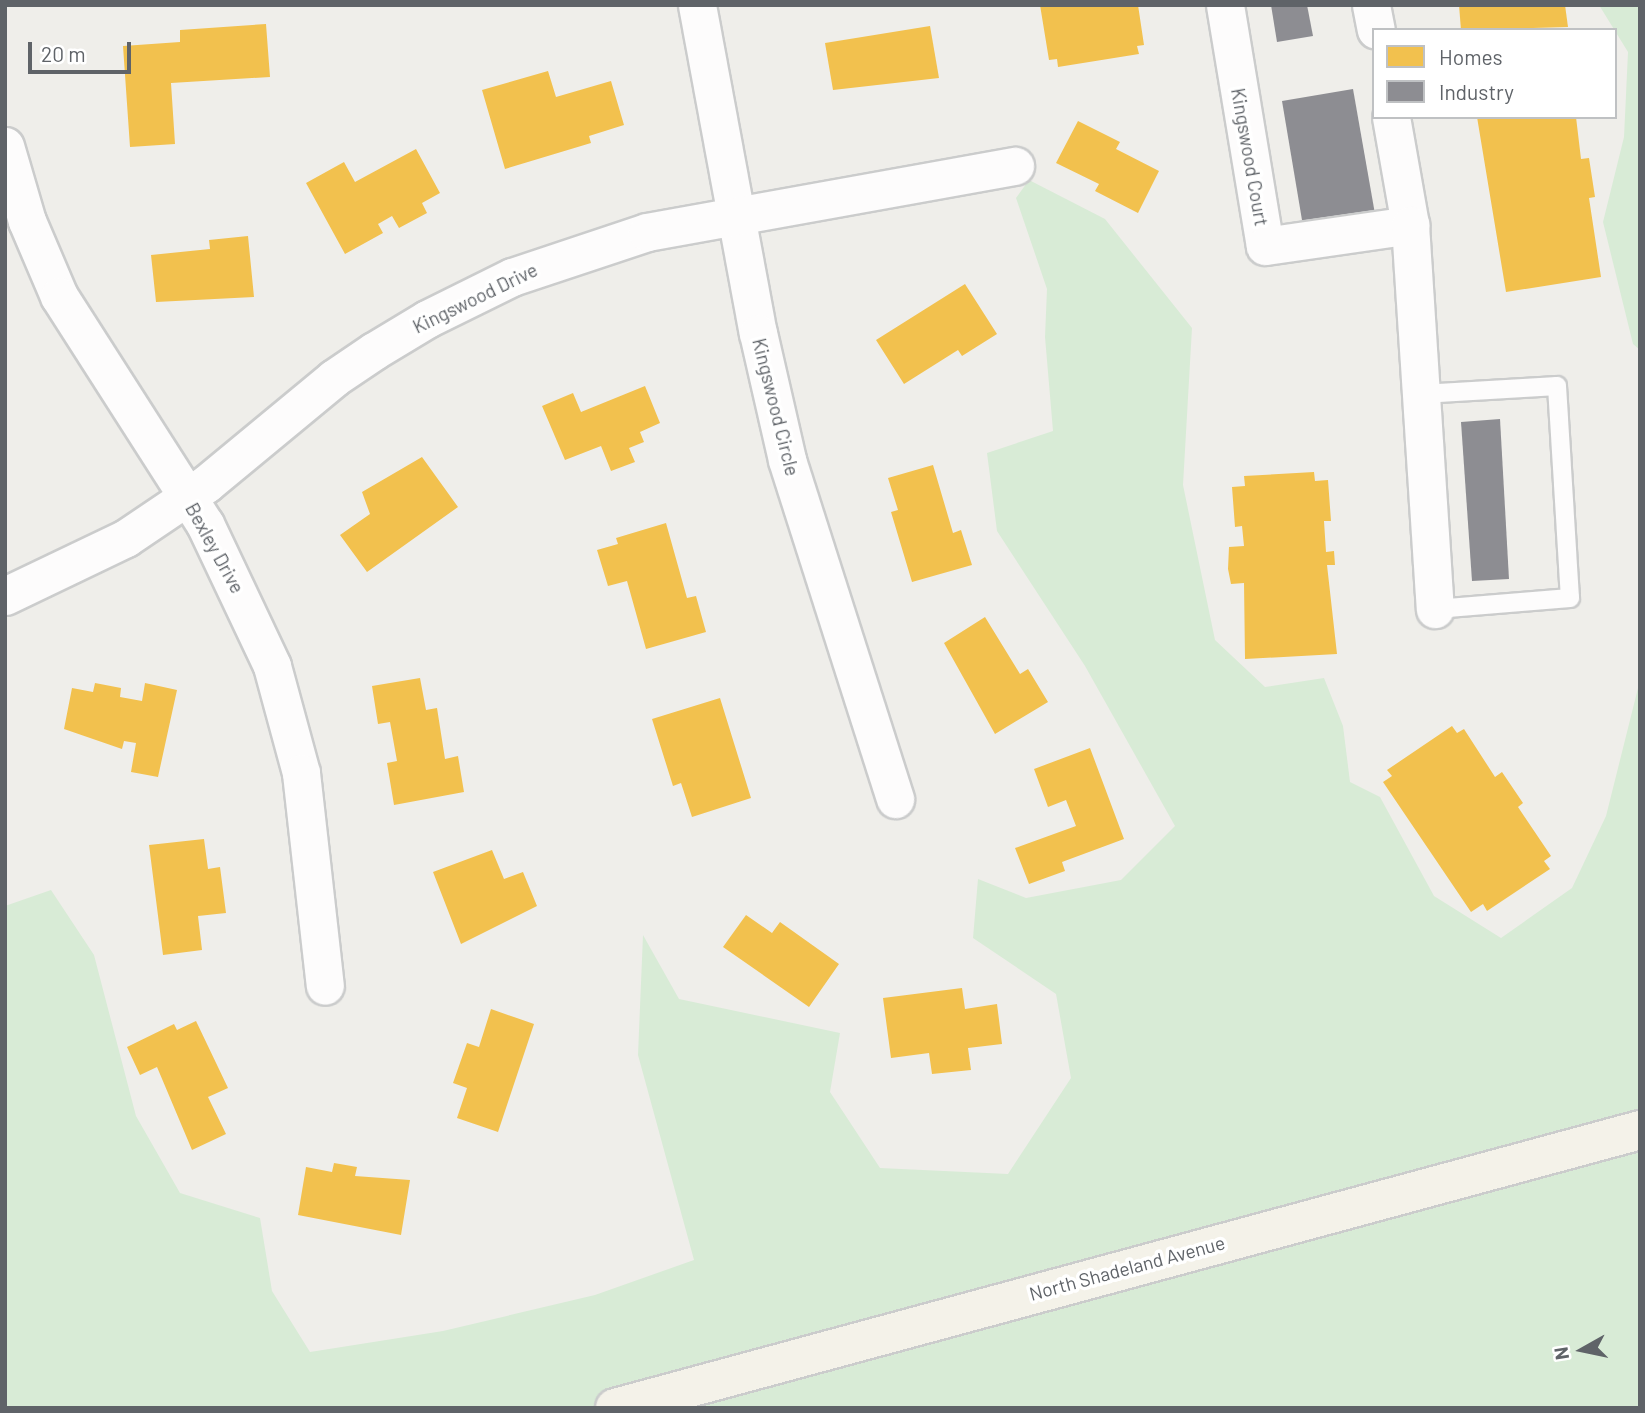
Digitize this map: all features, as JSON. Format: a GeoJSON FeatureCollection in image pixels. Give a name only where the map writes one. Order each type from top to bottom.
{"type":"FeatureCollection","features":[{"type":"Feature","properties":{"kind":"main road","name":"North Shadeland Avenue"},"geometry":{"type":"LineString","coordinates":[[615,1408],[1640,1129]]}},
{"type":"Feature","properties":{"kind":"street","name":"Kingswood Circle"},"geometry":{"type":"LineString","coordinates":[[697,5],[735,215],[787,460],[894,799]]}},
{"type":"Feature","properties":{"kind":"street","name":"Kingswood Court"},"geometry":{"type":"LineString","coordinates":[[1225,5],[1265,246],[1410,225]]}},
{"type":"Feature","properties":{"kind":"street"},"geometry":{"type":"LineString","coordinates":[[1371,5],[1376,28]]}},
{"type":"Feature","properties":{"kind":"street"},"geometry":{"type":"LineString","coordinates":[[1391,119],[1410,225],[1435,609]]}},
{"type":"Feature","properties":{"kind":"street","name":"Bexley Drive"},"geometry":{"type":"LineString","coordinates":[[5,146],[27,221],[59,296],[188,498],[248,608],[287,711],[313,850],[325,986]]}},
{"type":"Feature","properties":{"kind":"street","name":"Kingswood Drive"},"geometry":{"type":"LineString","coordinates":[[5,596],[99,552],[188,498],[334,378],[456,303],[596,246],[735,215],[1015,166]]}},
{"type":"Feature","properties":{"kind":"lane"},"geometry":{"type":"LineString","coordinates":[[1422,394],[1557,386],[1570,598],[1435,609]]}},
{"type":"Feature","properties":{"kind":"green space"},"geometry":{"type":"Polygon","coordinates":[[[1599,5],[1640,5],[1640,350],[1633,344],[1603,222],[1624,137],[1628,52],[1617,34],[1617,28],[1613,28],[1599,5]]]}},
{"type":"Feature","properties":{"kind":"green space"},"geometry":{"type":"Polygon","coordinates":[[[1029,180],[1105,219],[1192,328],[1183,485],[1215,640],[1265,687],[1324,678],[1343,726],[1350,782],[1380,797],[1434,896],[1501,938],[1572,888],[1606,816],[1640,680],[1640,1408],[5,1408],[5,906],[51,890],[94,955],[136,1116],[180,1193],[260,1218],[272,1291],[310,1352],[443,1331],[595,1295],[694,1260],[638,1055],[643,935],[679,999],[840,1033],[830,1092],[880,1168],[1008,1174],[1071,1078],[1056,994],[973,938],[978,879],[1026,898],[1121,880],[1175,826],[1085,666],[997,531],[987,453],[1053,431],[1045,337],[1047,289],[1016,198],[1029,180]]]}},
{"type":"Feature","properties":{"kind":"building: Homes"},"geometry":{"type":"Polygon","coordinates":[[[1040,5],[1138,5],[1144,45],[1137,46],[1139,54],[1058,67],[1057,59],[1049,60],[1040,5]]]}},
{"type":"Feature","properties":{"kind":"building: Homes"},"geometry":{"type":"Polygon","coordinates":[[[1459,5],[1565,5],[1568,27],[1532,28],[1461,28],[1459,5]]]}},
{"type":"Feature","properties":{"kind":"building: Homes"},"geometry":{"type":"Polygon","coordinates":[[[266,24],[270,77],[171,83],[175,144],[130,147],[123,46],[180,42],[180,30],[266,24]]]}},
{"type":"Feature","properties":{"kind":"building: Homes"},"geometry":{"type":"Polygon","coordinates":[[[930,26],[939,78],[833,90],[825,43],[930,26]]]}},
{"type":"Feature","properties":{"kind":"building: Homes"},"geometry":{"type":"Polygon","coordinates":[[[548,71],[556,97],[611,81],[624,125],[589,136],[591,143],[505,169],[482,90],[548,71]]]}},
{"type":"Feature","properties":{"kind":"building: Homes"},"geometry":{"type":"Polygon","coordinates":[[[1477,119],[1576,119],[1581,159],[1589,158],[1595,197],[1589,198],[1601,277],[1506,292],[1477,119]]]}},
{"type":"Feature","properties":{"kind":"building: Homes"},"geometry":{"type":"Polygon","coordinates":[[[1078,121],[1120,142],[1116,149],[1159,171],[1138,213],[1095,191],[1099,184],[1056,163],[1078,121]]]}},
{"type":"Feature","properties":{"kind":"building: Homes"},"geometry":{"type":"Polygon","coordinates":[[[416,149],[440,193],[422,203],[427,213],[399,228],[392,216],[378,224],[383,233],[345,254],[306,183],[344,162],[355,182],[416,149]]]}},
{"type":"Feature","properties":{"kind":"building: Homes"},"geometry":{"type":"Polygon","coordinates":[[[248,236],[254,297],[156,302],[151,255],[210,249],[209,240],[248,236]]]}},
{"type":"Feature","properties":{"kind":"building: Homes"},"geometry":{"type":"Polygon","coordinates":[[[965,284],[997,334],[962,356],[958,350],[904,384],[876,340],[965,284]]]}},
{"type":"Feature","properties":{"kind":"building: Homes"},"geometry":{"type":"Polygon","coordinates":[[[645,386],[660,423],[640,432],[644,442],[629,448],[635,462],[611,471],[601,446],[565,460],[542,406],[573,393],[581,412],[645,386]]]}},
{"type":"Feature","properties":{"kind":"building: Homes"},"geometry":{"type":"Polygon","coordinates":[[[422,457],[458,507],[367,572],[340,535],[370,514],[362,492],[422,457]]]}},
{"type":"Feature","properties":{"kind":"building: Homes"},"geometry":{"type":"Polygon","coordinates":[[[933,465],[953,533],[961,530],[972,565],[912,582],[891,512],[898,510],[888,478],[933,465]]]}},
{"type":"Feature","properties":{"kind":"building: Homes"},"geometry":{"type":"Polygon","coordinates":[[[1314,472],[1315,481],[1328,480],[1331,521],[1324,521],[1326,552],[1334,551],[1335,565],[1327,565],[1337,654],[1245,659],[1244,583],[1231,584],[1228,569],[1229,547],[1244,546],[1242,526],[1235,527],[1232,487],[1245,486],[1244,476],[1314,472]]]}},
{"type":"Feature","properties":{"kind":"building: Homes"},"geometry":{"type":"Polygon","coordinates":[[[666,523],[687,598],[696,596],[706,632],[646,649],[627,581],[608,586],[597,550],[618,544],[616,538],[666,523]]]}},
{"type":"Feature","properties":{"kind":"building: Homes"},"geometry":{"type":"Polygon","coordinates":[[[985,617],[1020,674],[1028,669],[1048,702],[995,734],[944,643],[985,617]]]}},
{"type":"Feature","properties":{"kind":"building: Homes"},"geometry":{"type":"Polygon","coordinates":[[[420,678],[426,710],[437,708],[445,759],[458,756],[464,792],[394,805],[387,763],[397,761],[390,722],[378,724],[372,686],[420,678]]]}},
{"type":"Feature","properties":{"kind":"building: Homes"},"geometry":{"type":"Polygon","coordinates":[[[95,683],[121,688],[120,697],[142,701],[145,683],[177,690],[158,777],[131,772],[136,743],[124,741],[122,749],[64,729],[72,688],[93,692],[95,683]]]}},
{"type":"Feature","properties":{"kind":"building: Homes"},"geometry":{"type":"Polygon","coordinates":[[[720,698],[751,798],[692,817],[681,783],[673,786],[652,719],[720,698]]]}},
{"type":"Feature","properties":{"kind":"building: Homes"},"geometry":{"type":"Polygon","coordinates":[[[1452,726],[1457,733],[1464,729],[1495,777],[1502,772],[1523,803],[1518,807],[1551,856],[1544,861],[1550,869],[1487,911],[1483,904],[1471,912],[1383,782],[1392,776],[1387,770],[1452,726]]]}},
{"type":"Feature","properties":{"kind":"building: Homes"},"geometry":{"type":"Polygon","coordinates":[[[1090,748],[1124,839],[1062,862],[1065,871],[1029,884],[1015,848],[1076,826],[1066,800],[1048,807],[1034,769],[1090,748]]]}},
{"type":"Feature","properties":{"kind":"building: Homes"},"geometry":{"type":"Polygon","coordinates":[[[204,839],[208,869],[220,867],[226,913],[198,916],[202,950],[163,955],[149,845],[204,839]]]}},
{"type":"Feature","properties":{"kind":"building: Homes"},"geometry":{"type":"Polygon","coordinates":[[[492,850],[504,879],[523,872],[537,906],[461,944],[433,872],[492,850]]]}},
{"type":"Feature","properties":{"kind":"building: Homes"},"geometry":{"type":"Polygon","coordinates":[[[746,915],[772,933],[780,922],[839,964],[809,1007],[723,947],[746,915]]]}},
{"type":"Feature","properties":{"kind":"building: Homes"},"geometry":{"type":"Polygon","coordinates":[[[962,988],[965,1009],[997,1004],[1002,1044],[968,1048],[971,1070],[932,1074],[929,1053],[891,1058],[883,998],[962,988]]]}},
{"type":"Feature","properties":{"kind":"building: Homes"},"geometry":{"type":"Polygon","coordinates":[[[491,1009],[534,1024],[498,1132],[457,1118],[467,1088],[453,1083],[467,1043],[479,1047],[491,1009]]]}},
{"type":"Feature","properties":{"kind":"building: Homes"},"geometry":{"type":"Polygon","coordinates":[[[196,1021],[228,1088],[208,1097],[226,1134],[192,1150],[157,1067],[140,1075],[127,1047],[174,1024],[177,1030],[196,1021]]]}},
{"type":"Feature","properties":{"kind":"building: Homes"},"geometry":{"type":"Polygon","coordinates":[[[334,1163],[357,1167],[355,1176],[410,1180],[401,1235],[298,1215],[306,1167],[332,1172],[334,1163]]]}},
{"type":"Feature","properties":{"kind":"building: Industry"},"geometry":{"type":"Polygon","coordinates":[[[1271,5],[1307,5],[1313,36],[1277,42],[1271,5]]]}},
{"type":"Feature","properties":{"kind":"building: Industry"},"geometry":{"type":"Polygon","coordinates":[[[1353,89],[1375,214],[1303,226],[1282,101],[1353,89]]]}},
{"type":"Feature","properties":{"kind":"building: Industry"},"geometry":{"type":"Polygon","coordinates":[[[1500,419],[1509,579],[1472,581],[1461,422],[1500,419]]]}}]}
